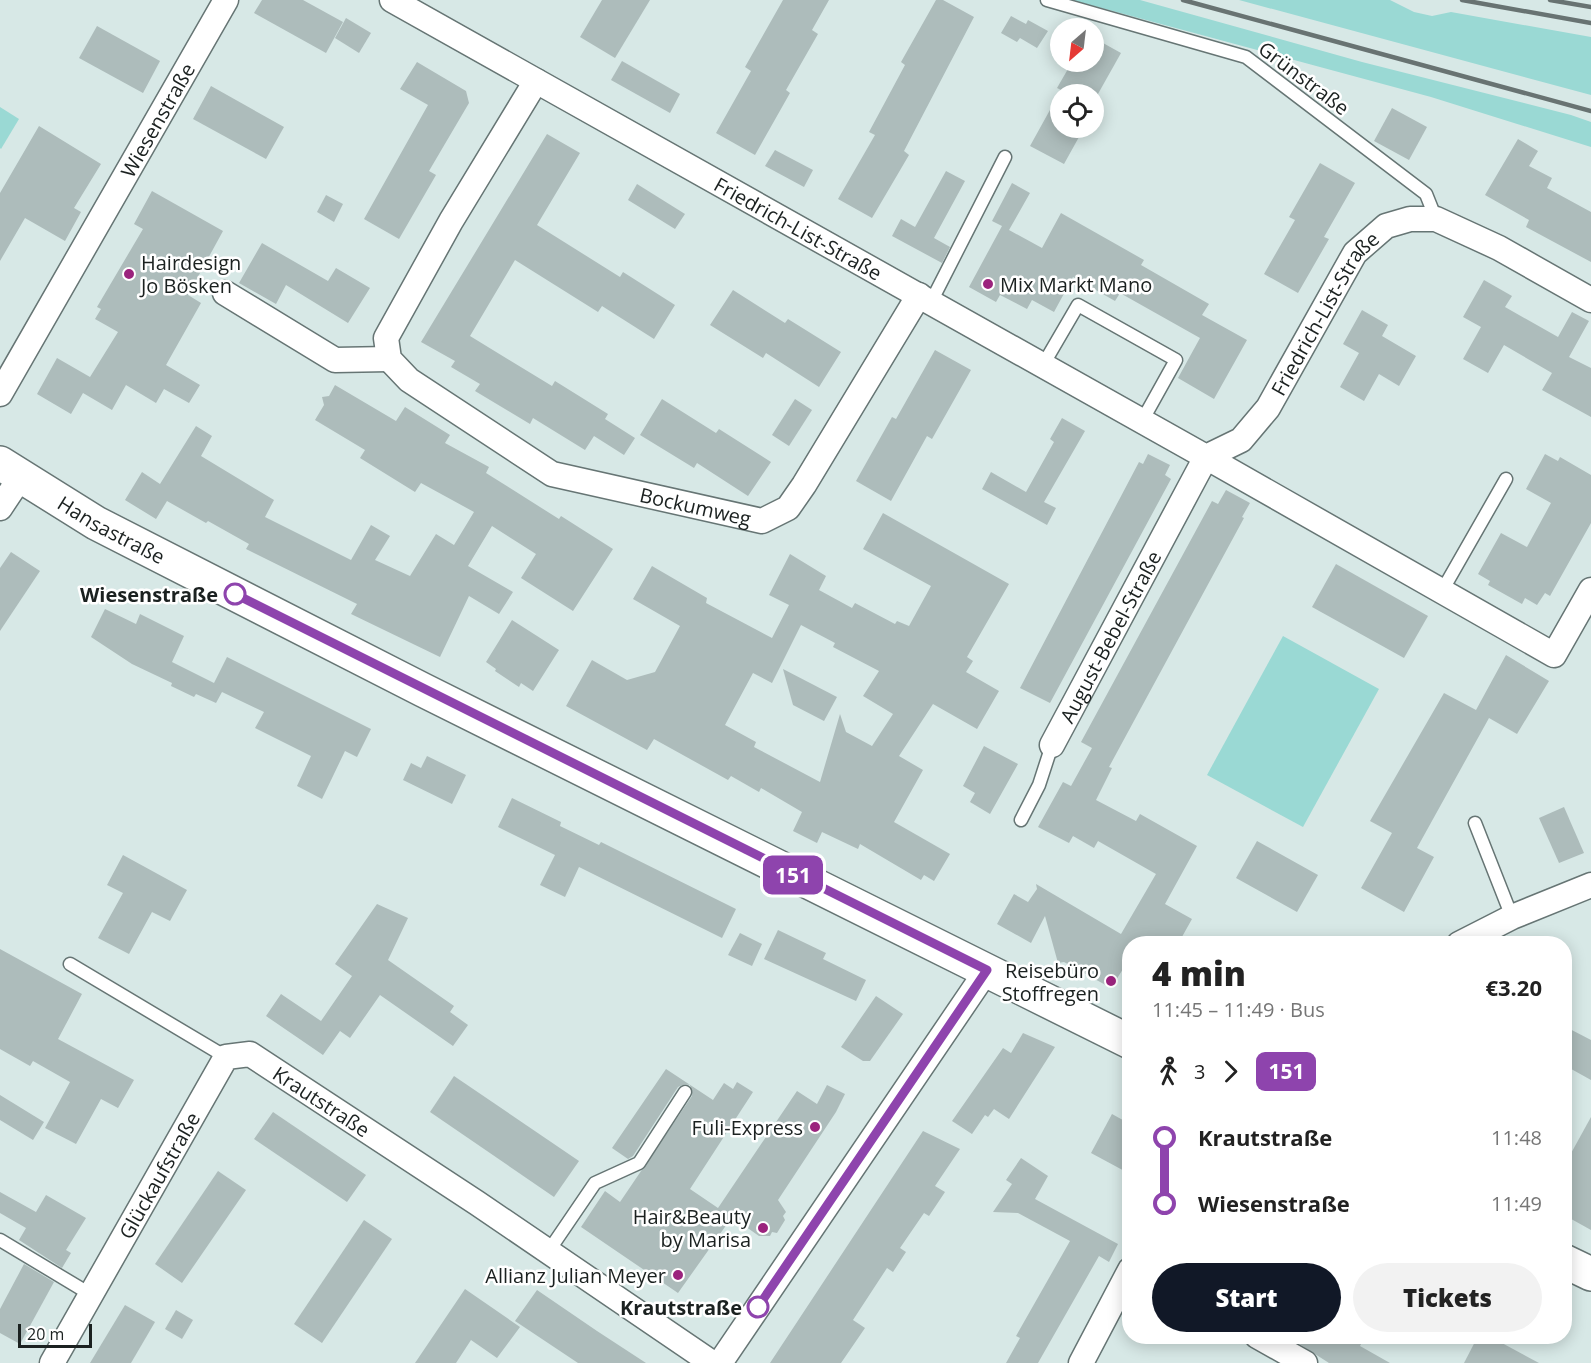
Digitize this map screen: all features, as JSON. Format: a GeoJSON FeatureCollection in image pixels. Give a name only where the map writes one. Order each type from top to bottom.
{"type":"FeatureCollection","features":[{"type":"Feature","properties":{"kind":"main road","name":"Hansastraße"},"geometry":{"type":"LineString","coordinates":[[11,469],[96,523],[1122,1037]]}},
{"type":"Feature","properties":{"kind":"main road"},"geometry":{"type":"LineString","coordinates":[[1572,1265],[1591,1274]]}},
{"type":"Feature","properties":{"kind":"street","name":"Wiesenstraße"},"geometry":{"type":"LineString","coordinates":[[0,394],[226,0]]}},
{"type":"Feature","properties":{"kind":"street","name":"Friedrich-List-Straße"},"geometry":{"type":"LineString","coordinates":[[392,0],[925,298],[1554,655],[1591,590]]}},
{"type":"Feature","properties":{"kind":"street"},"geometry":{"type":"LineString","coordinates":[[225,293],[335,360],[389,359],[386,338],[451,221],[536,81]]}},
{"type":"Feature","properties":{"kind":"street","name":"Friedrich-List-Straße"},"geometry":{"type":"LineString","coordinates":[[1206,457],[1241,440],[1268,408],[1355,253],[1386,226],[1410,219],[1436,219],[1499,248],[1591,300]]}},
{"type":"Feature","properties":{"kind":"street","name":"Bockumweg"},"geometry":{"type":"LineString","coordinates":[[389,359],[409,380],[552,474],[762,521],[788,508],[925,298]]}},
{"type":"Feature","properties":{"kind":"street","name":"August-Bebel-Straße"},"geometry":{"type":"LineString","coordinates":[[1052,745],[1206,457]]}},
{"type":"Feature","properties":{"kind":"street"},"geometry":{"type":"LineString","coordinates":[[0,508],[11,469]]}},
{"type":"Feature","properties":{"kind":"street"},"geometry":{"type":"LineString","coordinates":[[1475,936],[1512,917],[1591,885]]}},
{"type":"Feature","properties":{"kind":"street"},"geometry":{"type":"LineString","coordinates":[[720,1363],[987,970]]}},
{"type":"Feature","properties":{"kind":"street","name":"Krautstraße"},"geometry":{"type":"LineString","coordinates":[[226,1057],[250,1054],[712,1363]]}},
{"type":"Feature","properties":{"kind":"street","name":"Glückaufstraße"},"geometry":{"type":"LineString","coordinates":[[52,1363],[226,1057]]}},
{"type":"Feature","properties":{"kind":"street"},"geometry":{"type":"LineString","coordinates":[[1081,1363],[1122,1285]]}},
{"type":"Feature","properties":{"kind":"street"},"geometry":{"type":"LineString","coordinates":[[1271,1344],[1305,1363]]}},
{"type":"Feature","properties":{"kind":"lane","name":"Grünstraße"},"geometry":{"type":"LineString","coordinates":[[1047,0],[1246,57],[1426,194],[1436,219]]}},
{"type":"Feature","properties":{"kind":"lane"},"geometry":{"type":"LineString","coordinates":[[925,298],[1005,157]]}},
{"type":"Feature","properties":{"kind":"lane"},"geometry":{"type":"LineString","coordinates":[[1043,365],[1078,305],[1166,354],[1176,360],[1142,421]]}},
{"type":"Feature","properties":{"kind":"lane"},"geometry":{"type":"LineString","coordinates":[[1442,591],[1506,479]]}},
{"type":"Feature","properties":{"kind":"lane","name":"August-Bebel-Straße"},"geometry":{"type":"LineString","coordinates":[[1022,820],[1039,785],[1052,745]]}},
{"type":"Feature","properties":{"kind":"lane"},"geometry":{"type":"LineString","coordinates":[[1475,823],[1512,917]]}},
{"type":"Feature","properties":{"kind":"lane"},"geometry":{"type":"LineString","coordinates":[[70,964],[226,1057]]}},
{"type":"Feature","properties":{"kind":"lane"},"geometry":{"type":"LineString","coordinates":[[548,1252],[594,1183],[639,1163],[685,1092]]}},
{"type":"Feature","properties":{"kind":"lane"},"geometry":{"type":"LineString","coordinates":[[0,1240],[90,1294]]}},
{"type":"Feature","properties":{"kind":"shaded area"},"geometry":{"type":"Polygon","coordinates":[[[1072,0],[1140,0],[1362,62],[1571,115],[1591,122],[1591,147],[1431,97],[1072,0]]]}},
{"type":"Feature","properties":{"kind":"shaded area"},"geometry":{"type":"Polygon","coordinates":[[[1239,0],[1390,0],[1414,12],[1432,16],[1451,12],[1591,37],[1591,95],[1239,0]]]}},
{"type":"Feature","properties":{"kind":"shaded area"},"geometry":{"type":"Polygon","coordinates":[[[0,107],[19,119],[1,149],[0,148],[0,107]]]}},
{"type":"Feature","properties":{"kind":"shaded area"},"geometry":{"type":"Polygon","coordinates":[[[1283,636],[1379,689],[1303,827],[1207,775],[1283,636]]]}},
{"type":"Feature","properties":{"kind":"building"},"geometry":{"type":"Polygon","coordinates":[[[262,0],[303,0],[343,22],[326,53],[254,13],[262,0]]]}},
{"type":"Feature","properties":{"kind":"building"},"geometry":{"type":"Polygon","coordinates":[[[602,0],[650,0],[615,58],[580,37],[602,0]]]}},
{"type":"Feature","properties":{"kind":"building"},"geometry":{"type":"Polygon","coordinates":[[[783,0],[829,0],[812,30],[818,34],[786,90],[790,93],[755,155],[716,133],[751,71],[745,67],[783,0]]]}},
{"type":"Feature","properties":{"kind":"building"},"geometry":{"type":"Polygon","coordinates":[[[936,0],[943,0],[974,17],[904,151],[909,155],[872,218],[838,199],[875,135],[869,132],[905,65],[901,62],[936,0]]]}},
{"type":"Feature","properties":{"kind":"building"},"geometry":{"type":"Polygon","coordinates":[[[1011,16],[1026,24],[1028,20],[1048,31],[1037,48],[1020,38],[1017,42],[1001,33],[1011,16]]]}},
{"type":"Feature","properties":{"kind":"building"},"geometry":{"type":"Polygon","coordinates":[[[346,18],[371,33],[359,53],[335,38],[346,18]]]}},
{"type":"Feature","properties":{"kind":"building"},"geometry":{"type":"Polygon","coordinates":[[[97,26],[160,61],[143,93],[79,58],[97,26]]]}},
{"type":"Feature","properties":{"kind":"building"},"geometry":{"type":"Polygon","coordinates":[[[1104,44],[1121,53],[1104,84],[1059,84],[1066,72],[1104,72],[1104,44]]]}},
{"type":"Feature","properties":{"kind":"building"},"geometry":{"type":"Polygon","coordinates":[[[622,61],[680,94],[670,113],[611,80],[622,61]]]}},
{"type":"Feature","properties":{"kind":"building"},"geometry":{"type":"Polygon","coordinates":[[[417,62],[466,91],[469,103],[429,171],[436,175],[399,239],[364,219],[428,105],[400,89],[417,62]]]}},
{"type":"Feature","properties":{"kind":"building"},"geometry":{"type":"Polygon","coordinates":[[[211,86],[284,127],[266,159],[193,119],[211,86]]]}},
{"type":"Feature","properties":{"kind":"building"},"geometry":{"type":"Polygon","coordinates":[[[1392,108],[1427,127],[1409,160],[1374,141],[1392,108]]]}},
{"type":"Feature","properties":{"kind":"building"},"geometry":{"type":"Polygon","coordinates":[[[1050,110],[1050,138],[1078,138],[1064,164],[1030,146],[1050,110]]]}},
{"type":"Feature","properties":{"kind":"building"},"geometry":{"type":"Polygon","coordinates":[[[39,126],[101,164],[74,208],[81,212],[65,241],[25,218],[0,261],[0,193],[39,126]]]}},
{"type":"Feature","properties":{"kind":"building"},"geometry":{"type":"Polygon","coordinates":[[[547,134],[580,153],[537,225],[620,277],[623,272],[675,305],[654,339],[602,306],[598,312],[515,260],[470,336],[552,386],[555,381],[608,414],[605,419],[635,438],[624,455],[594,436],[585,450],[533,418],[530,424],[475,391],[480,384],[451,367],[455,361],[421,342],[547,134]]]}},
{"type":"Feature","properties":{"kind":"building"},"geometry":{"type":"Polygon","coordinates":[[[1518,139],[1538,151],[1529,166],[1552,178],[1547,188],[1591,212],[1591,262],[1526,227],[1529,220],[1485,195],[1518,139]]]}},
{"type":"Feature","properties":{"kind":"building"},"geometry":{"type":"Polygon","coordinates":[[[775,150],[813,170],[804,187],[765,166],[775,150]]]}},
{"type":"Feature","properties":{"kind":"building"},"geometry":{"type":"Polygon","coordinates":[[[1320,163],[1355,183],[1324,237],[1329,239],[1298,293],[1264,274],[1295,220],[1289,217],[1320,163]]]}},
{"type":"Feature","properties":{"kind":"building"},"geometry":{"type":"Polygon","coordinates":[[[946,171],[965,181],[934,238],[950,247],[942,263],[892,236],[901,219],[915,227],[946,171]]]}},
{"type":"Feature","properties":{"kind":"building"},"geometry":{"type":"Polygon","coordinates":[[[1012,183],[1030,193],[1009,230],[1042,248],[1061,213],[1144,260],[1141,265],[1209,304],[1202,315],[1247,340],[1214,399],[1178,378],[1200,338],[1120,293],[1115,301],[1073,277],[1054,312],[1032,300],[1027,309],[1000,295],[996,302],[969,287],[1002,226],[992,221],[1012,183]]]}},
{"type":"Feature","properties":{"kind":"building"},"geometry":{"type":"Polygon","coordinates":[[[637,184],[685,214],[675,229],[628,200],[637,184]]]}},
{"type":"Feature","properties":{"kind":"building"},"geometry":{"type":"Polygon","coordinates":[[[152,191],[223,231],[188,295],[201,303],[166,365],[200,385],[189,403],[164,389],[156,403],[126,385],[112,410],[83,393],[71,414],[37,394],[57,358],[90,377],[118,332],[95,319],[101,309],[97,307],[143,229],[134,224],[152,191]]]}},
{"type":"Feature","properties":{"kind":"building"},"geometry":{"type":"Polygon","coordinates":[[[326,195],[343,204],[334,222],[317,212],[326,195]]]}},
{"type":"Feature","properties":{"kind":"building"},"geometry":{"type":"Polygon","coordinates":[[[262,243],[328,281],[336,268],[370,288],[348,323],[286,285],[276,304],[239,283],[262,243]]]}},
{"type":"Feature","properties":{"kind":"building"},"geometry":{"type":"Polygon","coordinates":[[[1484,280],[1512,296],[1505,307],[1558,337],[1572,312],[1589,321],[1569,357],[1591,368],[1591,417],[1542,390],[1552,373],[1504,345],[1488,373],[1463,359],[1481,327],[1463,317],[1484,280]]]}},
{"type":"Feature","properties":{"kind":"building"},"geometry":{"type":"Polygon","coordinates":[[[733,290],[785,323],[788,319],[841,352],[819,387],[766,353],[763,358],[710,325],[733,290]]]}},
{"type":"Feature","properties":{"kind":"building"},"geometry":{"type":"Polygon","coordinates":[[[1362,310],[1388,325],[1382,336],[1416,356],[1399,386],[1379,374],[1364,401],[1340,387],[1359,353],[1343,344],[1362,310]]]}},
{"type":"Feature","properties":{"kind":"building"},"geometry":{"type":"Polygon","coordinates":[[[935,350],[971,370],[932,439],[927,436],[891,501],[856,481],[892,417],[896,419],[935,350]]]}},
{"type":"Feature","properties":{"kind":"building"},"geometry":{"type":"Polygon","coordinates":[[[335,385],[396,421],[405,407],[450,435],[445,443],[489,467],[486,473],[559,519],[561,516],[613,549],[573,611],[521,578],[536,554],[492,526],[468,566],[513,592],[499,614],[469,596],[440,657],[351,614],[357,604],[246,549],[249,544],[208,521],[206,523],[167,501],[156,519],[125,500],[142,472],[160,484],[196,426],[212,436],[201,456],[274,500],[265,517],[351,560],[371,525],[390,536],[375,560],[410,576],[436,534],[454,545],[474,512],[421,483],[415,492],[360,458],[365,450],[315,420],[324,405],[322,397],[329,396],[335,385]]]}},
{"type":"Feature","properties":{"kind":"building"},"geometry":{"type":"Polygon","coordinates":[[[662,399],[716,433],[719,429],[771,462],[748,496],[697,463],[694,468],[640,435],[662,399]]]}},
{"type":"Feature","properties":{"kind":"building"},"geometry":{"type":"Polygon","coordinates":[[[795,399],[812,410],[789,446],[772,435],[795,399]]]}},
{"type":"Feature","properties":{"kind":"building"},"geometry":{"type":"Polygon","coordinates":[[[1062,418],[1085,431],[1044,502],[1056,508],[1047,525],[982,489],[991,472],[1026,492],[1054,442],[1050,439],[1062,418]]]}},
{"type":"Feature","properties":{"kind":"building"},"geometry":{"type":"Polygon","coordinates":[[[1148,454],[1170,465],[1165,475],[1171,479],[1050,703],[1020,688],[1139,462],[1143,464],[1148,454]]]}},
{"type":"Feature","properties":{"kind":"building"},"geometry":{"type":"Polygon","coordinates":[[[1545,454],[1558,461],[1560,457],[1591,475],[1591,523],[1550,596],[1545,593],[1537,605],[1525,598],[1522,604],[1488,585],[1490,581],[1478,574],[1501,533],[1527,547],[1551,503],[1526,489],[1545,454]]]}},
{"type":"Feature","properties":{"kind":"building"},"geometry":{"type":"Polygon","coordinates":[[[1226,490],[1250,503],[1109,767],[1112,768],[1096,800],[1136,821],[1140,814],[1197,846],[1165,904],[1192,919],[1182,936],[1122,936],[1122,971],[1111,988],[1064,962],[1058,963],[1045,916],[1031,943],[997,924],[1014,894],[1028,902],[1037,889],[1036,884],[1121,934],[1156,874],[1098,841],[1094,848],[1073,836],[1069,843],[1038,827],[1063,782],[1071,786],[1092,748],[1081,742],[1212,501],[1218,504],[1226,490]]]}},
{"type":"Feature","properties":{"kind":"building"},"geometry":{"type":"Polygon","coordinates":[[[883,513],[1009,584],[967,657],[973,661],[966,672],[999,691],[977,729],[933,704],[899,756],[923,770],[894,822],[950,854],[934,881],[924,875],[921,880],[860,844],[858,849],[822,832],[817,843],[793,831],[802,812],[761,788],[759,792],[731,776],[728,780],[654,739],[647,750],[566,706],[592,660],[627,680],[655,672],[680,626],[633,599],[652,566],[707,598],[706,603],[772,638],[789,605],[769,595],[790,554],[826,576],[819,590],[852,608],[855,603],[895,624],[897,621],[909,626],[931,586],[863,549],[883,513]],[[801,625],[772,683],[753,673],[725,725],[756,742],[754,747],[820,782],[840,714],[846,732],[872,746],[893,714],[863,696],[879,671],[833,647],[835,643],[801,625]]]}},
{"type":"Feature","properties":{"kind":"building"},"geometry":{"type":"Polygon","coordinates":[[[11,552],[40,571],[0,631],[0,568],[11,552]]]}},
{"type":"Feature","properties":{"kind":"building"},"geometry":{"type":"Polygon","coordinates":[[[1336,564],[1428,616],[1404,658],[1312,607],[1336,564]]]}},
{"type":"Feature","properties":{"kind":"building"},"geometry":{"type":"Polygon","coordinates":[[[105,609],[136,624],[140,614],[184,636],[172,662],[214,683],[227,657],[371,729],[357,757],[345,751],[322,799],[297,786],[311,756],[255,728],[264,712],[222,692],[216,703],[196,694],[194,697],[171,686],[172,683],[132,664],[91,637],[105,609]]]}},
{"type":"Feature","properties":{"kind":"building"},"geometry":{"type":"Polygon","coordinates":[[[512,620],[559,650],[533,691],[521,683],[519,687],[486,662],[512,620]]]}},
{"type":"Feature","properties":{"kind":"building"},"geometry":{"type":"Polygon","coordinates":[[[1506,655],[1549,681],[1517,734],[1489,718],[1417,848],[1434,857],[1404,912],[1361,888],[1392,833],[1370,821],[1444,693],[1476,710],[1506,655]]]}},
{"type":"Feature","properties":{"kind":"building"},"geometry":{"type":"Polygon","coordinates":[[[783,669],[837,697],[824,721],[793,705],[783,669]]]}},
{"type":"Feature","properties":{"kind":"building"},"geometry":{"type":"Polygon","coordinates":[[[984,746],[1018,764],[990,814],[970,802],[975,793],[963,786],[984,746]]]}},
{"type":"Feature","properties":{"kind":"building"},"geometry":{"type":"Polygon","coordinates":[[[427,756],[466,775],[452,804],[403,780],[411,763],[421,768],[427,756]]]}},
{"type":"Feature","properties":{"kind":"building"},"geometry":{"type":"Polygon","coordinates":[[[512,798],[561,822],[560,826],[599,845],[601,842],[736,909],[722,938],[579,867],[565,897],[540,885],[555,855],[498,827],[512,798]]]}},
{"type":"Feature","properties":{"kind":"building"},"geometry":{"type":"Polygon","coordinates":[[[1564,807],[1584,853],[1559,863],[1539,818],[1564,807]]]}},
{"type":"Feature","properties":{"kind":"building"},"geometry":{"type":"Polygon","coordinates":[[[1257,841],[1318,875],[1297,912],[1236,878],[1257,841]]]}},
{"type":"Feature","properties":{"kind":"building"},"geometry":{"type":"Polygon","coordinates":[[[123,855],[187,890],[170,921],[152,912],[129,954],[98,938],[123,893],[107,885],[123,855]]]}},
{"type":"Feature","properties":{"kind":"building"},"geometry":{"type":"Polygon","coordinates":[[[377,904],[408,918],[388,960],[454,1006],[450,1012],[468,1025],[453,1046],[380,995],[350,1038],[340,1031],[323,1055],[266,1016],[281,994],[321,1021],[352,976],[335,964],[377,904]]]}},
{"type":"Feature","properties":{"kind":"building"},"geometry":{"type":"Polygon","coordinates":[[[778,930],[826,953],[823,959],[866,980],[856,1001],[764,959],[778,930]]]}},
{"type":"Feature","properties":{"kind":"building"},"geometry":{"type":"Polygon","coordinates":[[[740,933],[762,944],[752,966],[728,955],[740,933]]]}},
{"type":"Feature","properties":{"kind":"building"},"geometry":{"type":"Polygon","coordinates":[[[0,949],[82,994],[58,1039],[134,1080],[118,1108],[101,1099],[76,1144],[45,1128],[70,1082],[33,1061],[30,1066],[0,1049],[0,949]]]}},
{"type":"Feature","properties":{"kind":"building"},"geometry":{"type":"Polygon","coordinates":[[[876,996],[903,1014],[870,1061],[863,1061],[841,1047],[876,996]]]}},
{"type":"Feature","properties":{"kind":"building"},"geometry":{"type":"Polygon","coordinates":[[[1572,1030],[1591,1040],[1591,1080],[1572,1069],[1572,1030]]]}},
{"type":"Feature","properties":{"kind":"building"},"geometry":{"type":"Polygon","coordinates":[[[1023,1033],[1055,1047],[1009,1119],[994,1109],[988,1117],[985,1115],[972,1134],[952,1121],[1003,1048],[1011,1053],[1023,1033]]]}},
{"type":"Feature","properties":{"kind":"building"},"geometry":{"type":"Polygon","coordinates":[[[666,1069],[713,1100],[724,1083],[733,1089],[737,1082],[753,1092],[690,1189],[718,1208],[797,1091],[817,1104],[827,1085],[845,1094],[836,1112],[778,1200],[786,1212],[783,1216],[785,1220],[777,1233],[772,1232],[770,1236],[759,1236],[732,1217],[678,1293],[581,1227],[605,1191],[620,1202],[692,1096],[690,1085],[685,1084],[678,1087],[633,1156],[628,1159],[612,1148],[666,1069]]]}},
{"type":"Feature","properties":{"kind":"building"},"geometry":{"type":"Polygon","coordinates":[[[454,1076],[579,1161],[554,1197],[430,1112],[454,1076]]]}},
{"type":"Feature","properties":{"kind":"building"},"geometry":{"type":"Polygon","coordinates":[[[0,1095],[44,1122],[33,1140],[0,1120],[0,1095]]]}},
{"type":"Feature","properties":{"kind":"building"},"geometry":{"type":"Polygon","coordinates":[[[273,1112],[366,1175],[347,1202],[254,1139],[273,1112]]]}},
{"type":"Feature","properties":{"kind":"building"},"geometry":{"type":"Polygon","coordinates":[[[1112,1114],[1122,1120],[1122,1170],[1091,1153],[1112,1114]]]}},
{"type":"Feature","properties":{"kind":"building"},"geometry":{"type":"Polygon","coordinates":[[[1591,1117],[1591,1230],[1572,1219],[1572,1151],[1591,1117]]]}},
{"type":"Feature","properties":{"kind":"building"},"geometry":{"type":"Polygon","coordinates":[[[923,1131],[960,1149],[935,1186],[945,1192],[929,1216],[924,1213],[900,1248],[906,1252],[893,1272],[887,1268],[853,1320],[865,1328],[841,1363],[770,1363],[923,1131]]]}},
{"type":"Feature","properties":{"kind":"building"},"geometry":{"type":"Polygon","coordinates":[[[1021,1158],[1048,1176],[1035,1199],[1118,1244],[1109,1262],[1099,1256],[1038,1363],[1006,1363],[1020,1338],[1016,1336],[1070,1241],[1018,1213],[993,1212],[1012,1184],[1006,1180],[1021,1158]]]}},
{"type":"Feature","properties":{"kind":"building"},"geometry":{"type":"Polygon","coordinates":[[[218,1171],[246,1190],[182,1283],[155,1264],[218,1171]]]}},
{"type":"Feature","properties":{"kind":"building"},"geometry":{"type":"Polygon","coordinates":[[[0,1192],[36,1212],[46,1195],[86,1218],[66,1250],[71,1253],[62,1268],[19,1240],[26,1228],[0,1213],[0,1192]]]}},
{"type":"Feature","properties":{"kind":"building"},"geometry":{"type":"Polygon","coordinates":[[[364,1220],[392,1239],[322,1343],[294,1324],[364,1220]]]}},
{"type":"Feature","properties":{"kind":"building"},"geometry":{"type":"Polygon","coordinates":[[[24,1264],[54,1282],[20,1344],[0,1333],[0,1309],[24,1264]]]}},
{"type":"Feature","properties":{"kind":"building"},"geometry":{"type":"Polygon","coordinates":[[[465,1289],[520,1327],[497,1358],[471,1340],[456,1363],[415,1363],[465,1289]]]}},
{"type":"Feature","properties":{"kind":"building"},"geometry":{"type":"Polygon","coordinates":[[[537,1290],[646,1363],[578,1363],[515,1321],[537,1290]]]}},
{"type":"Feature","properties":{"kind":"building"},"geometry":{"type":"Polygon","coordinates":[[[125,1305],[155,1322],[131,1363],[90,1363],[125,1305]]]}},
{"type":"Feature","properties":{"kind":"building"},"geometry":{"type":"Polygon","coordinates":[[[176,1310],[193,1320],[182,1339],[165,1329],[176,1310]]]}},
{"type":"Feature","properties":{"kind":"building"},"geometry":{"type":"Polygon","coordinates":[[[1299,1344],[1361,1344],[1360,1346],[1390,1363],[1329,1363],[1299,1344]]]}},
{"type":"Feature","properties":{"kind":"building"},"geometry":{"type":"Polygon","coordinates":[[[1474,1344],[1504,1344],[1539,1363],[1464,1363],[1474,1344]]]}},
{"type":"Feature","properties":{"kind":"railway"},"geometry":{"type":"LineString","coordinates":[[1183,0],[1591,111]]}},
{"type":"Feature","properties":{"kind":"railway"},"geometry":{"type":"LineString","coordinates":[[1462,0],[1591,23]]}},
{"type":"Feature","properties":{"kind":"railway"},"geometry":{"type":"LineString","coordinates":[[1550,0],[1591,7]]}},
{"type":"Feature","properties":{"kind":"bus line","name":"151"},"geometry":{"type":"LineString","coordinates":[[235,594],[902,930],[987,970],[758,1307]]}},
{"type":"Feature","properties":{"kind":"place","name":"Hairdesign Jo Bösken"},"geometry":{"type":"Point","coordinates":[129,274]}},
{"type":"Feature","properties":{"kind":"place","name":"Mix Markt Mano"},"geometry":{"type":"Point","coordinates":[988,284]}},
{"type":"Feature","properties":{"kind":"place","name":"Wiesenstraße"},"geometry":{"type":"Point","coordinates":[235,594]}},
{"type":"Feature","properties":{"kind":"place","name":"Reisebüro Stoffregen"},"geometry":{"type":"Point","coordinates":[1111,981]}},
{"type":"Feature","properties":{"kind":"place","name":"Fuli-Express"},"geometry":{"type":"Point","coordinates":[815,1127]}},
{"type":"Feature","properties":{"kind":"place","name":"Hair&Beauty by Marisa"},"geometry":{"type":"Point","coordinates":[763,1228]}},
{"type":"Feature","properties":{"kind":"place","name":"Allianz Julian Meyer"},"geometry":{"type":"Point","coordinates":[678,1275]}},
{"type":"Feature","properties":{"kind":"place","name":"Krautstraße"},"geometry":{"type":"Point","coordinates":[758,1307]}}]}
